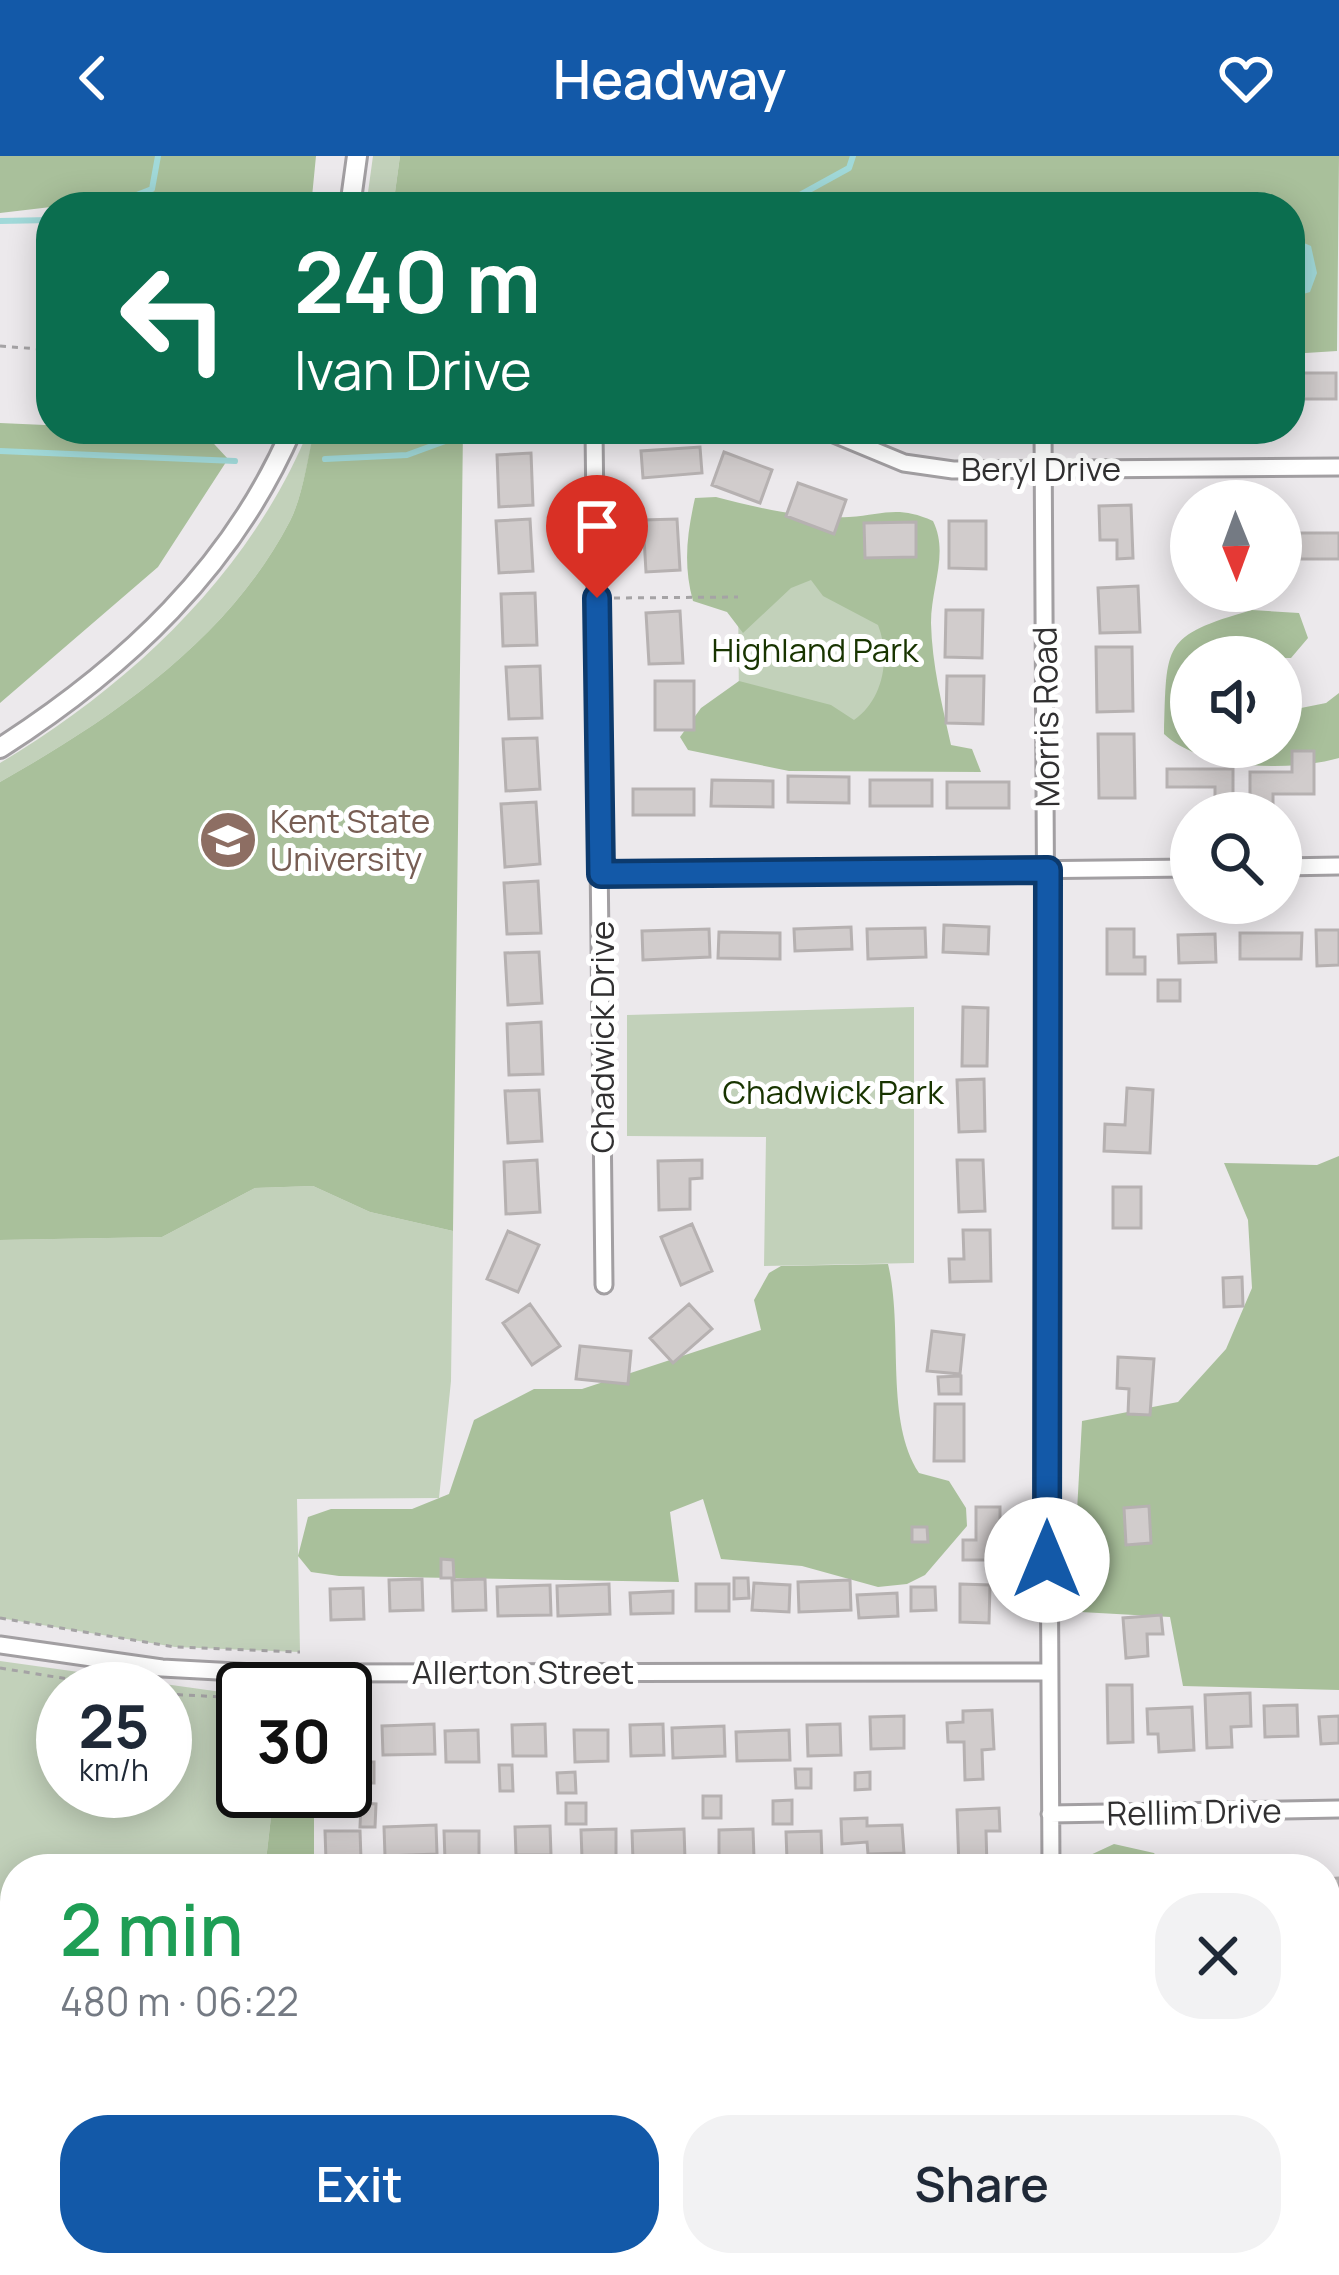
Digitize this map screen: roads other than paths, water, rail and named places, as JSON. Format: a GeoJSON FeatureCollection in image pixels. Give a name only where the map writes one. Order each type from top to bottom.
{"type":"FeatureCollection","features":[{"type":"Feature","properties":{"kind":"street"},"geometry":{"type":"LineString","coordinates":[[352,192],[357,156]]}},
{"type":"Feature","properties":{"kind":"street"},"geometry":{"type":"LineString","coordinates":[[0,748],[130,653],[186,597],[240,527],[284,444]]}},
{"type":"Feature","properties":{"kind":"street","name":"Chadwick Drive"},"geometry":{"type":"LineString","coordinates":[[594,444],[604,1285]]}},
{"type":"Feature","properties":{"kind":"street","name":"Beryl Drive"},"geometry":{"type":"LineString","coordinates":[[854,444],[930,468],[1339,467]]}},
{"type":"Feature","properties":{"kind":"street","name":"Morris Road"},"geometry":{"type":"LineString","coordinates":[[1043,444],[1051,1854]]}},
{"type":"Feature","properties":{"kind":"street"},"geometry":{"type":"LineString","coordinates":[[1302,867],[1339,866]]}},
{"type":"Feature","properties":{"kind":"street"},"geometry":{"type":"LineString","coordinates":[[601,874],[1170,868]]}},
{"type":"Feature","properties":{"kind":"street","name":"Allerton Street"},"geometry":{"type":"LineString","coordinates":[[0,1645],[162,1668],[256,1673],[1048,1672]]}},
{"type":"Feature","properties":{"kind":"street","name":"Rellim Drive"},"geometry":{"type":"LineString","coordinates":[[1050,1814],[1339,1810]]}},
{"type":"Feature","properties":{"kind":"water"},"geometry":{"type":"Polygon","coordinates":[[[1305,243],[1311,246],[1317,273],[1305,294],[1305,243]]]}},
{"type":"Feature","properties":{"kind":"waterway"},"geometry":{"type":"LineString","coordinates":[[144,192],[152,189],[158,156]]}},
{"type":"Feature","properties":{"kind":"waterway"},"geometry":{"type":"LineString","coordinates":[[805,192],[849,168],[853,156]]}},
{"type":"Feature","properties":{"kind":"waterway"},"geometry":{"type":"LineString","coordinates":[[0,221],[36,220]]}},
{"type":"Feature","properties":{"kind":"waterway"},"geometry":{"type":"LineString","coordinates":[[325,459],[407,455],[437,444]]}},
{"type":"Feature","properties":{"kind":"waterway"},"geometry":{"type":"LineString","coordinates":[[0,451],[235,461]]}},
{"type":"Feature","properties":{"kind":"place","name":"Kent State University"},"geometry":{"type":"Point","coordinates":[228,840]}},
{"type":"Feature","properties":{"kind":"park label","name":"Highland Park"},"geometry":{"type":"Point","coordinates":[815,650]}},
{"type":"Feature","properties":{"kind":"park label","name":"Chadwick Park"},"geometry":{"type":"Point","coordinates":[833,1092]}}]}
